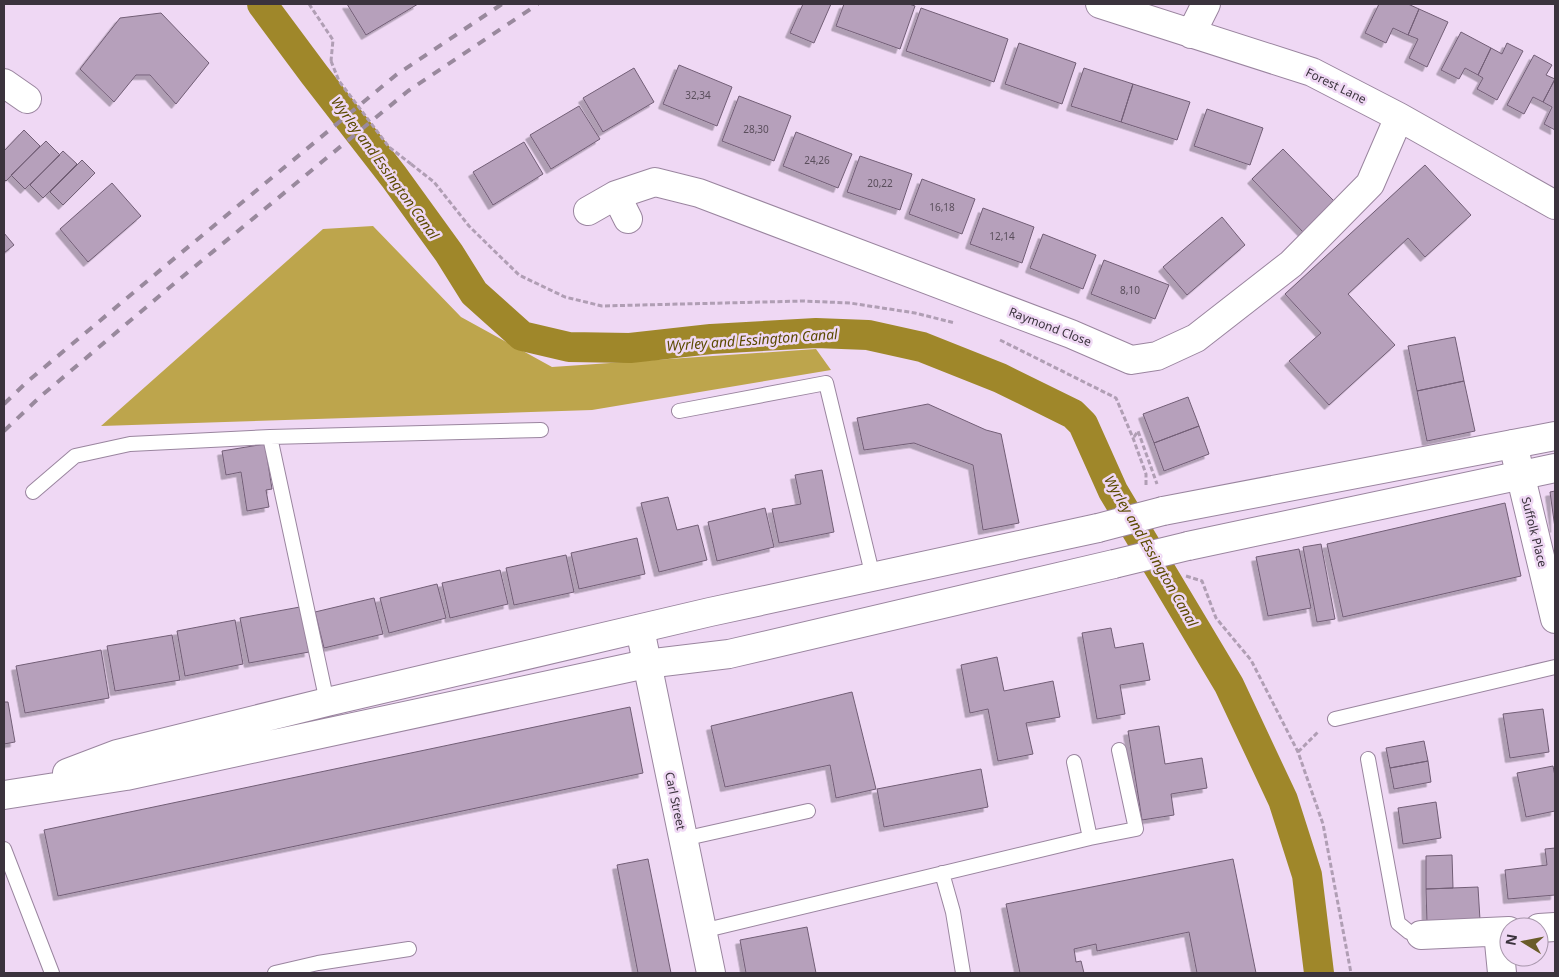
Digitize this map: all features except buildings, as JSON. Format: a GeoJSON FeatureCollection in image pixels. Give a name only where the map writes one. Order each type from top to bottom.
{"type":"FeatureCollection","features":[{"type":"Feature","properties":{"kind":"main road","name":"Forest Lane"},"geometry":{"type":"LineString","coordinates":[[1100,4],[1312,72],[1399,117],[1555,205]]}},
{"type":"Feature","properties":{"kind":"main road"},"geometry":{"type":"LineString","coordinates":[[1191,34],[1206,4]]}},
{"type":"Feature","properties":{"kind":"main road"},"geometry":{"type":"LineString","coordinates":[[4,82],[27,99]]}},
{"type":"Feature","properties":{"kind":"main road","name":"Raymond Close"},"geometry":{"type":"LineString","coordinates":[[588,211],[616,195],[655,182],[699,193],[1071,334],[1131,360],[1157,356],[1196,338],[1291,264],[1370,184],[1399,117]]}},
{"type":"Feature","properties":{"kind":"main road"},"geometry":{"type":"LineString","coordinates":[[616,195],[628,219]]}},
{"type":"Feature","properties":{"kind":"main road"},"geometry":{"type":"LineString","coordinates":[[10,794],[117,754],[327,702],[640,629],[1098,528],[1165,510],[1555,436]]}},
{"type":"Feature","properties":{"kind":"main road","name":"Suffolk Place"},"geometry":{"type":"LineString","coordinates":[[1513,444],[1555,619]]}},
{"type":"Feature","properties":{"kind":"main road"},"geometry":{"type":"LineString","coordinates":[[10,794],[126,776],[646,664],[729,654],[1188,546],[1555,468]]}},
{"type":"Feature","properties":{"kind":"main road"},"geometry":{"type":"LineString","coordinates":[[1320,481],[1328,516]]}},
{"type":"Feature","properties":{"kind":"main road","name":"Carl Street"},"geometry":{"type":"LineString","coordinates":[[640,629],[711,973]]}},
{"type":"Feature","properties":{"kind":"main road"},"geometry":{"type":"LineString","coordinates":[[1421,935],[1499,932]]}},
{"type":"Feature","properties":{"kind":"lane"},"geometry":{"type":"LineString","coordinates":[[678,411],[826,383],[873,577]]}},
{"type":"Feature","properties":{"kind":"lane"},"geometry":{"type":"LineString","coordinates":[[33,492],[75,456],[130,444],[270,437],[542,430]]}},
{"type":"Feature","properties":{"kind":"lane"},"geometry":{"type":"LineString","coordinates":[[270,437],[327,702]]}},
{"type":"Feature","properties":{"kind":"lane"},"geometry":{"type":"LineString","coordinates":[[1335,720],[1555,667]]}},
{"type":"Feature","properties":{"kind":"lane"},"geometry":{"type":"LineString","coordinates":[[702,931],[1090,838],[1136,829],[1119,750]]}},
{"type":"Feature","properties":{"kind":"lane"},"geometry":{"type":"LineString","coordinates":[[1368,759],[1398,922],[1409,932],[1421,935]]}},
{"type":"Feature","properties":{"kind":"lane"},"geometry":{"type":"LineString","coordinates":[[1074,762],[1090,838]]}},
{"type":"Feature","properties":{"kind":"lane"},"geometry":{"type":"LineString","coordinates":[[683,838],[808,811]]}},
{"type":"Feature","properties":{"kind":"lane"},"geometry":{"type":"LineString","coordinates":[[4,850],[52,973]]}},
{"type":"Feature","properties":{"kind":"lane"},"geometry":{"type":"LineString","coordinates":[[942,873],[953,912],[963,973]]}},
{"type":"Feature","properties":{"kind":"lane"},"geometry":{"type":"LineString","coordinates":[[275,973],[318,963],[409,949]]}},
{"type":"Feature","properties":{"kind":"path"},"geometry":{"type":"LineString","coordinates":[[309,4],[334,40],[331,61],[339,80],[389,147],[434,182],[469,226],[519,275],[565,297],[602,306],[803,301],[850,303],[914,313],[959,324]]}},
{"type":"Feature","properties":{"kind":"path"},"geometry":{"type":"LineString","coordinates":[[992,336],[1116,398],[1146,474],[1146,489]]}},
{"type":"Feature","properties":{"kind":"path"},"geometry":{"type":"LineString","coordinates":[[1133,438],[1138,431],[1165,510]]}},
{"type":"Feature","properties":{"kind":"path"},"geometry":{"type":"LineString","coordinates":[[1180,574],[1202,581],[1216,618],[1252,660],[1298,752],[1323,824],[1350,973]]}},
{"type":"Feature","properties":{"kind":"path"},"geometry":{"type":"LineString","coordinates":[[1298,752],[1314,735],[1335,720]]}},
{"type":"Feature","properties":{"kind":"shaded area"},"geometry":{"type":"Polygon","coordinates":[[[373,226],[461,317],[552,367],[816,349],[831,370],[592,410],[101,426],[323,229],[373,226]]]}},
{"type":"Feature","properties":{"kind":"waterway","name":"Wyrley and Essington Canal"},"geometry":{"type":"LineString","coordinates":[[262,4],[394,177],[449,253],[474,293],[522,336],[569,347],[630,348],[711,339],[816,333],[868,335],[922,347],[1000,378],[1073,414],[1083,424],[1113,491],[1229,685],[1283,800],[1307,875],[1319,973]]}},
{"type":"Feature","properties":{"kind":"railway"},"geometry":{"type":"LineString","coordinates":[[4,404],[28,381],[396,75],[502,4]]}},
{"type":"Feature","properties":{"kind":"railway"},"geometry":{"type":"LineString","coordinates":[[4,431],[41,396],[176,282],[408,91],[538,4]]}}]}
